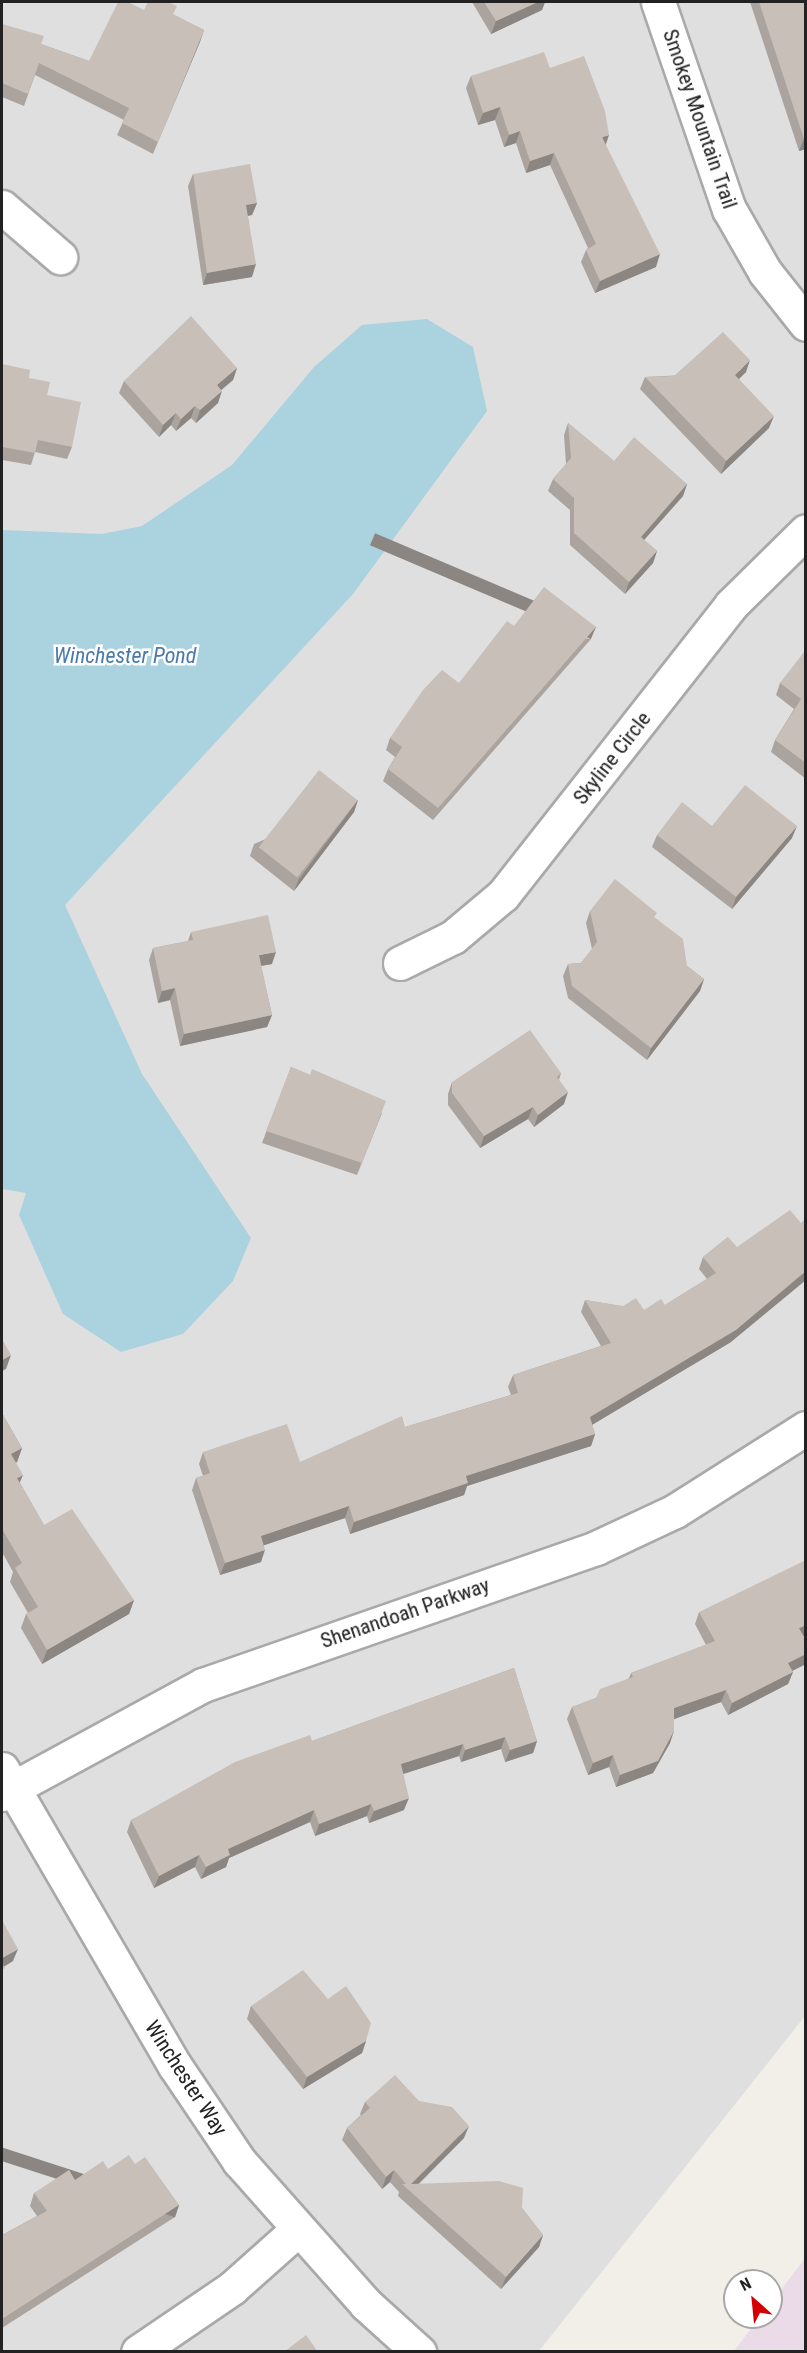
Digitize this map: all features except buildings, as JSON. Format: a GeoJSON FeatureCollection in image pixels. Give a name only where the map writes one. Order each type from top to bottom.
{"type":"FeatureCollection","features":[{"type":"Feature","properties":{"kind":"street","name":"Smokey Mountain Trail"},"geometry":{"type":"LineString","coordinates":[[658,2],[729,209],[765,272],[806,324]]}},
{"type":"Feature","properties":{"kind":"street"},"geometry":{"type":"LineString","coordinates":[[2,207],[60,256]]}},
{"type":"Feature","properties":{"kind":"street","name":"Skyline Circle"},"geometry":{"type":"LineString","coordinates":[[400,963],[453,938],[503,895],[731,604],[806,531]]}},
{"type":"Feature","properties":{"kind":"street","name":"Shenandoah Parkway"},"geometry":{"type":"LineString","coordinates":[[5,1783],[203,1685],[596,1548],[675,1511],[806,1428]]}},
{"type":"Feature","properties":{"kind":"street","name":"Winchester Way"},"geometry":{"type":"LineString","coordinates":[[5,1783],[175,2067],[239,2161],[297,2230],[419,2352]]}},
{"type":"Feature","properties":{"kind":"street"},"geometry":{"type":"LineString","coordinates":[[138,2352],[232,2288],[297,2230]]}},
{"type":"Feature","properties":{"kind":"shaded area"},"geometry":{"type":"Polygon","coordinates":[[[2,2],[805,2],[805,2016],[539,2351],[2,2352],[2,2]]]}},
{"type":"Feature","properties":{"kind":"shaded area"},"geometry":{"type":"Polygon","coordinates":[[[805,2258],[805,2351],[734,2351],[751,2329],[783,2329],[783,2287],[805,2258]]]}},
{"type":"Feature","properties":{"kind":"water","name":"Winchester Pond"},"geometry":{"type":"Polygon","coordinates":[[[427,319],[473,347],[487,411],[353,594],[65,905],[142,1074],[251,1238],[233,1281],[183,1334],[121,1352],[63,1314],[19,1215],[26,1193],[2,1189],[2,530],[102,534],[142,526],[232,465],[314,367],[362,325],[427,319]]]}}]}
